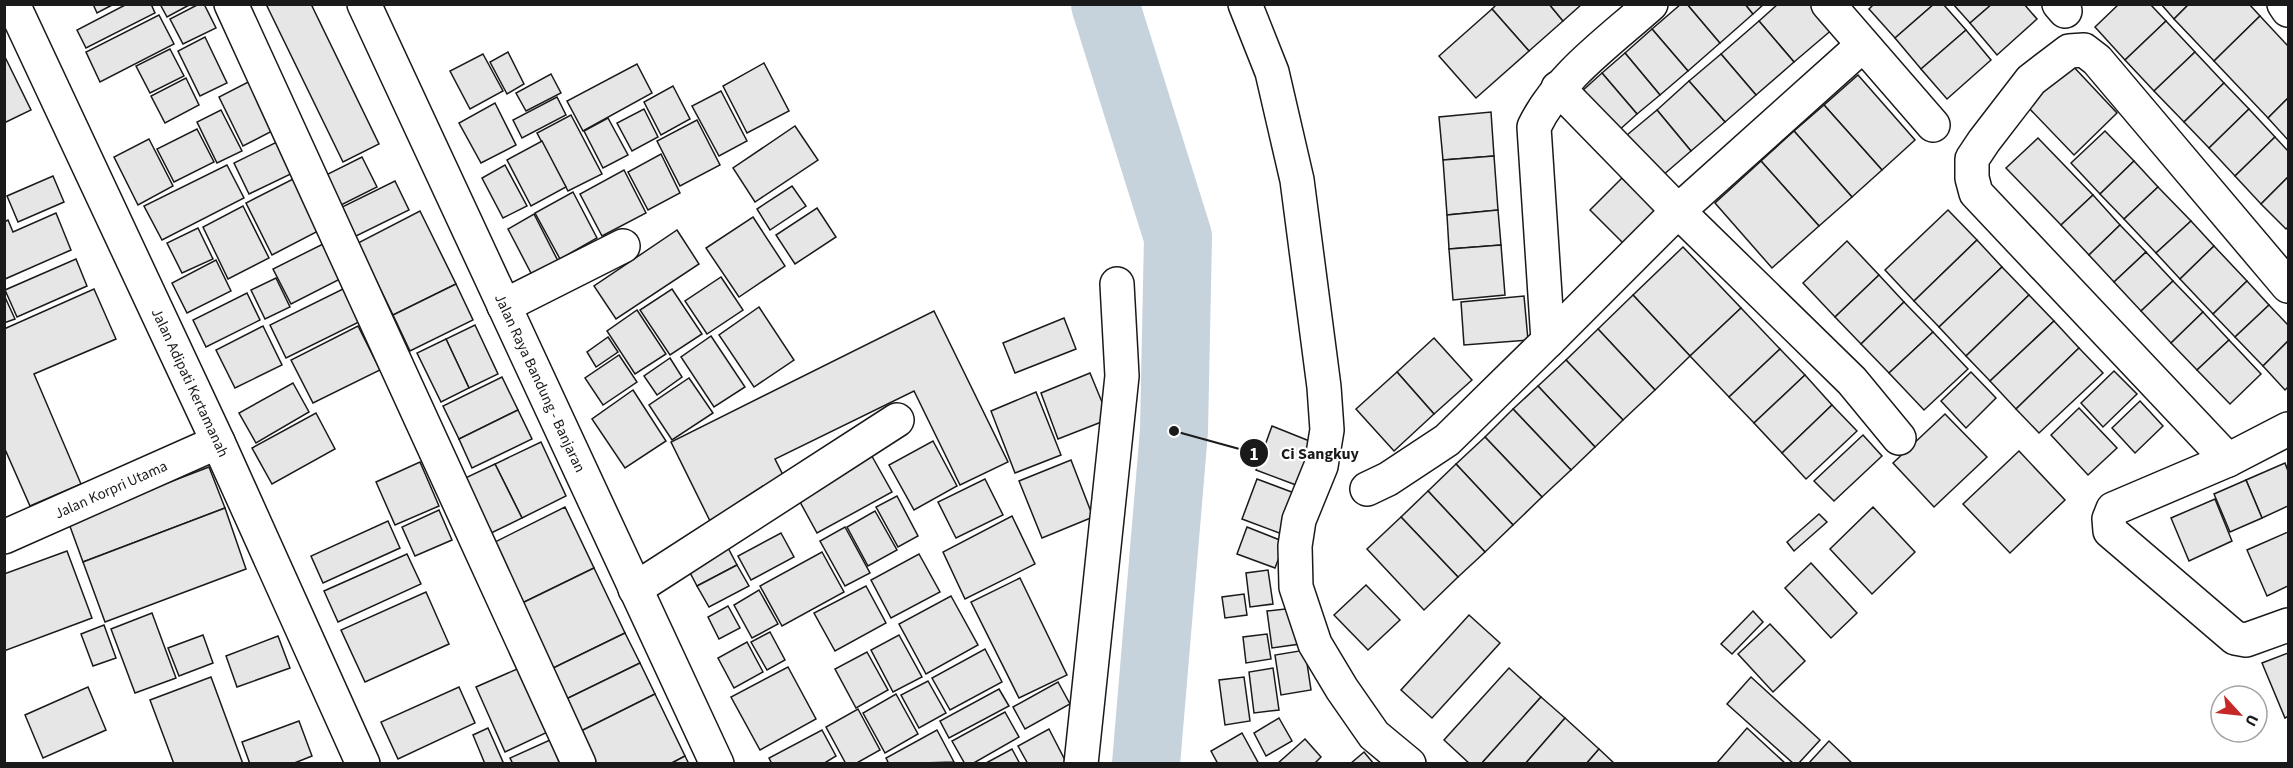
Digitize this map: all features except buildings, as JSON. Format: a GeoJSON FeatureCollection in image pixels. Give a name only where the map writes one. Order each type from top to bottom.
{"type":"FeatureCollection","features":[{"type":"Feature","properties":{"kind":"street","name":"Jalan Adipati Kertamanah"},"geometry":{"type":"LineString","coordinates":[[13,4],[218,442],[363,764]]}},
{"type":"Feature","properties":{"kind":"street"},"geometry":{"type":"LineString","coordinates":[[231,4],[579,764]]}},
{"type":"Feature","properties":{"kind":"street","name":"Jalan Raya Bandung - Banjaran"},"geometry":{"type":"LineString","coordinates":[[364,4],[717,764]]}},
{"type":"Feature","properties":{"kind":"street"},"geometry":{"type":"LineString","coordinates":[[1245,4],[1272,72],[1297,180],[1324,387],[1327,430],[1321,466],[1299,520],[1294,556],[1296,587],[1316,644],[1342,689],[1374,735],[1409,764]]}},
{"type":"Feature","properties":{"kind":"street"},"geometry":{"type":"LineString","coordinates":[[1548,341],[1534,127],[1543,107],[1558,88],[1651,4]]}},
{"type":"Feature","properties":{"kind":"street"},"geometry":{"type":"LineString","coordinates":[[1828,4],[1933,125]]}},
{"type":"Feature","properties":{"kind":"street"},"geometry":{"type":"LineString","coordinates":[[2284,4],[2289,10]]}},
{"type":"Feature","properties":{"kind":"street"},"geometry":{"type":"LineString","coordinates":[[1367,489],[1388,479],[1447,440],[1678,211],[1863,45]]}},
{"type":"Feature","properties":{"kind":"street"},"geometry":{"type":"LineString","coordinates":[[2228,460],[1976,193],[1972,178],[1972,159],[2031,80],[2069,51],[2084,50],[2097,60],[2289,286]]}},
{"type":"Feature","properties":{"kind":"street"},"geometry":{"type":"LineString","coordinates":[[1558,88],[1678,211],[1845,374],[1899,438]]}},
{"type":"Feature","properties":{"kind":"street"},"geometry":{"type":"LineString","coordinates":[[504,306],[623,246]]}},
{"type":"Feature","properties":{"kind":"street"},"geometry":{"type":"LineString","coordinates":[[1081,764],[1122,376],[1117,285]]}},
{"type":"Feature","properties":{"kind":"street"},"geometry":{"type":"LineString","coordinates":[[635,589],[897,420]]}},
{"type":"Feature","properties":{"kind":"street"},"geometry":{"type":"LineString","coordinates":[[2289,429],[2228,460],[2113,509],[2109,519],[2110,531],[2235,638],[2246,640],[2289,625]]}},
{"type":"Feature","properties":{"kind":"street","name":"Jalan Korpri Utama"},"geometry":{"type":"LineString","coordinates":[[4,537],[218,442]]}},
{"type":"Feature","properties":{"kind":"waterway"},"geometry":{"type":"LineString","coordinates":[[1105,4],[1178,237],[1174,431],[1146,764]]}},
{"type":"Feature","properties":{"kind":"place","name":"Ci Sangkuy"},"geometry":{"type":"Point","coordinates":[1174,431]}}]}
